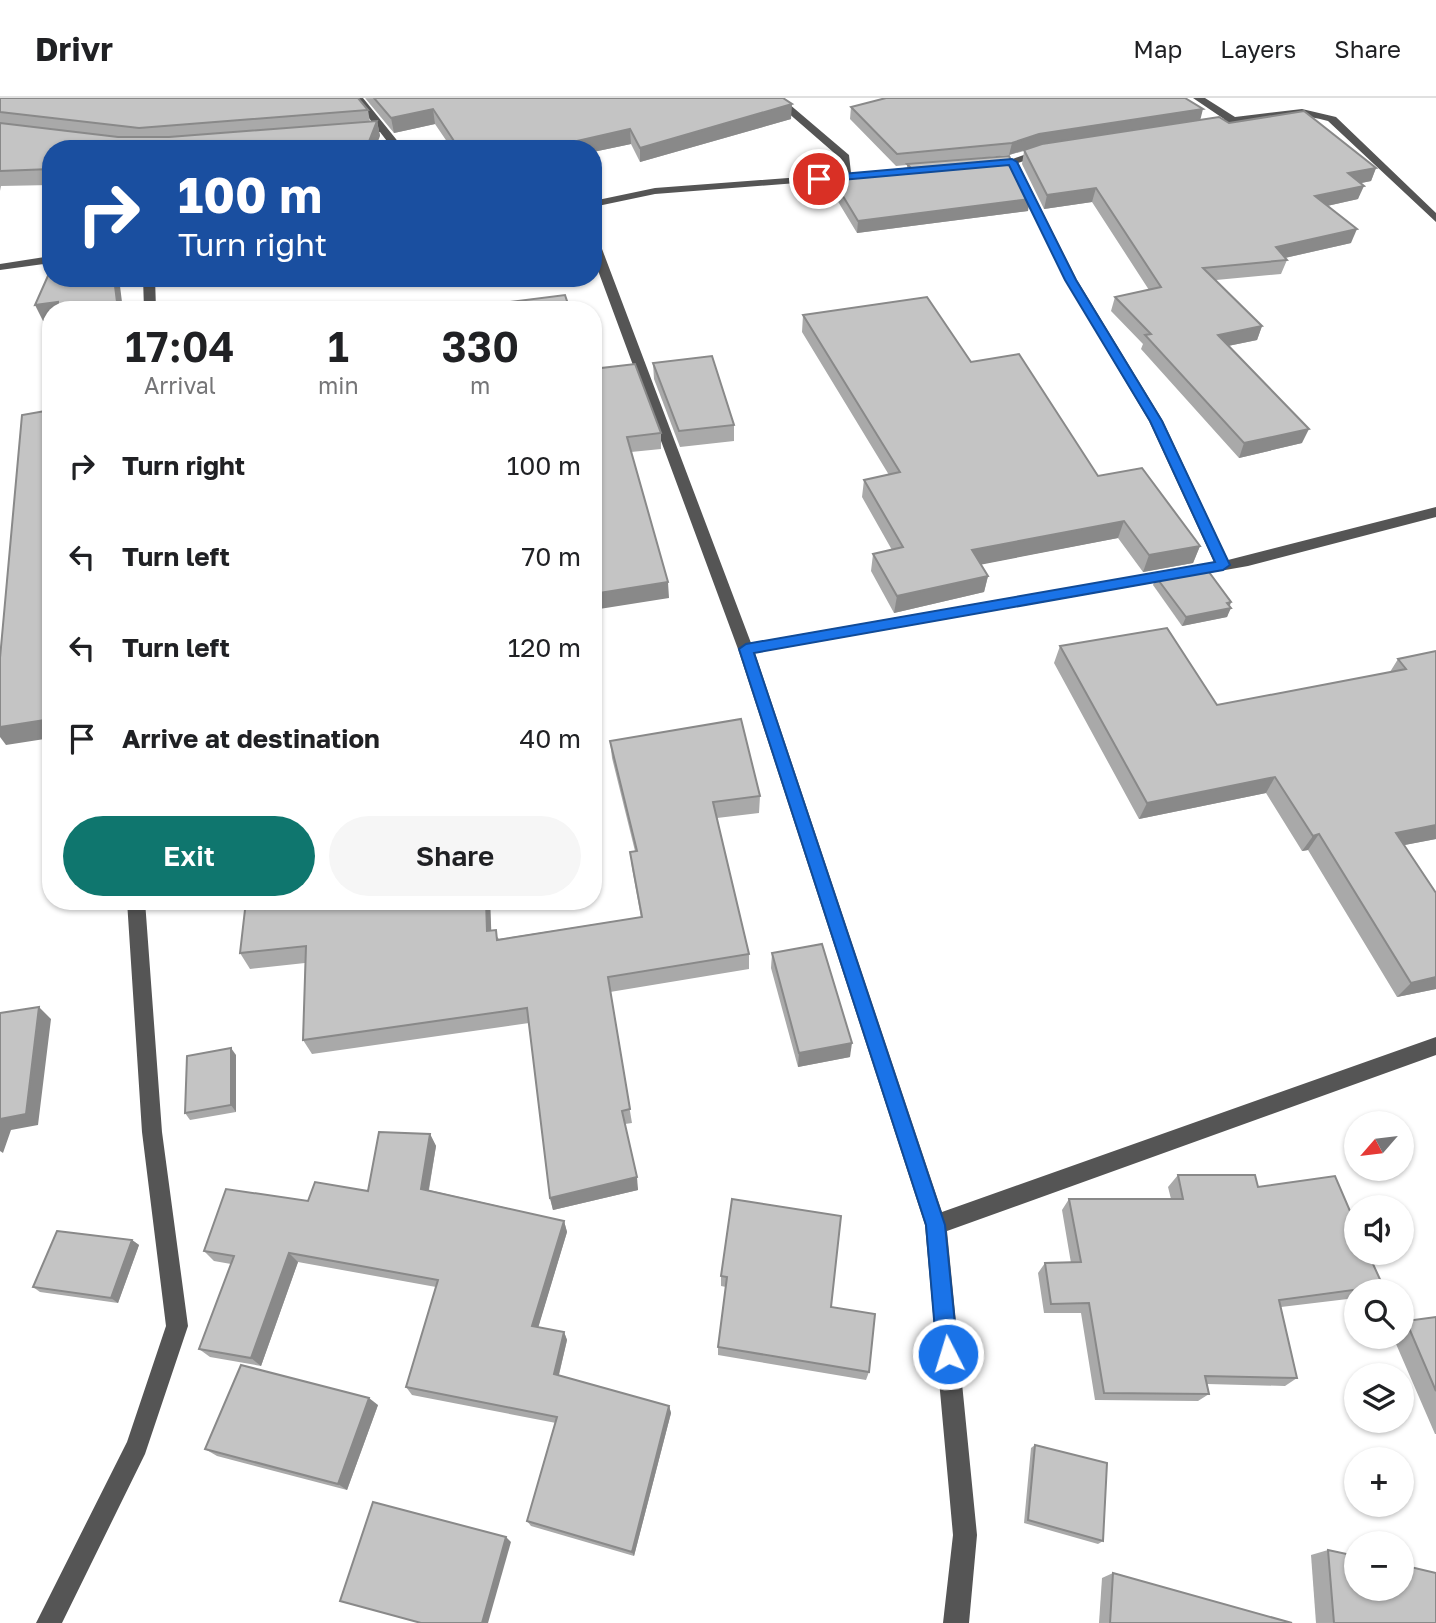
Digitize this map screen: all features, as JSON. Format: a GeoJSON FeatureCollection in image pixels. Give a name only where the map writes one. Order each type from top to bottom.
{"type":"FeatureCollection","features":[{"type":"Feature","properties":{"kind":"street"},"geometry":{"type":"LineString","coordinates":[[358,98],[393,140]]}},
{"type":"Feature","properties":{"kind":"street"},"geometry":{"type":"LineString","coordinates":[[776,98],[845,157],[846,177]]}},
{"type":"Feature","properties":{"kind":"street"},"geometry":{"type":"LineString","coordinates":[[1198,98],[1234,121]]}},
{"type":"Feature","properties":{"kind":"street"},"geometry":{"type":"LineString","coordinates":[[1195,127],[1291,113],[1320,114],[1332,120],[1436,219]]}},
{"type":"Feature","properties":{"kind":"street"},"geometry":{"type":"LineString","coordinates":[[344,132],[385,129]]}},
{"type":"Feature","properties":{"kind":"street"},"geometry":{"type":"LineString","coordinates":[[998,163],[1012,162],[1037,152],[1063,148]]}},
{"type":"Feature","properties":{"kind":"street"},"geometry":{"type":"LineString","coordinates":[[1012,162],[1070,280],[1156,421],[1223,565]]}},
{"type":"Feature","properties":{"kind":"street"},"geometry":{"type":"LineString","coordinates":[[602,202],[655,191],[888,173]]}},
{"type":"Feature","properties":{"kind":"street"},"geometry":{"type":"LineString","coordinates":[[0,267],[42,260]]}},
{"type":"Feature","properties":{"kind":"street"},"geometry":{"type":"LineString","coordinates":[[602,265],[746,649],[936,1225],[965,1535],[956,1623]]}},
{"type":"Feature","properties":{"kind":"street"},"geometry":{"type":"LineString","coordinates":[[746,649],[1223,565],[1436,512]]}},
{"type":"Feature","properties":{"kind":"street"},"geometry":{"type":"LineString","coordinates":[[49,1623],[137,1446],[177,1325],[152,1132],[137,910]]}},
{"type":"Feature","properties":{"kind":"street"},"geometry":{"type":"LineString","coordinates":[[936,1225],[1436,1046]]}},
{"type":"Feature","properties":{"kind":"building"},"geometry":{"type":"Polygon","coordinates":[[[0,98],[358,98],[368,110],[139,128],[0,112],[0,98]]]}},
{"type":"Feature","properties":{"kind":"building"},"geometry":{"type":"Polygon","coordinates":[[[374,98],[783,98],[792,104],[640,148],[630,129],[582,140],[453,140],[433,109],[391,118],[374,98]]]}},
{"type":"Feature","properties":{"kind":"building"},"geometry":{"type":"Polygon","coordinates":[[[886,98],[1185,98],[1203,109],[1039,134],[1012,143],[897,154],[851,107],[886,98]]]}},
{"type":"Feature","properties":{"kind":"building"},"geometry":{"type":"Polygon","coordinates":[[[1304,111],[1376,168],[1348,173],[1364,186],[1315,196],[1357,229],[1276,247],[1287,260],[1203,268],[1262,326],[1218,335],[1309,429],[1244,443],[1145,335],[1151,334],[1115,297],[1161,287],[1096,188],[1047,195],[1024,150],[1042,144],[1219,117],[1229,123],[1304,111]]]}},
{"type":"Feature","properties":{"kind":"building"},"geometry":{"type":"Polygon","coordinates":[[[377,121],[370,140],[42,140],[42,169],[0,171],[0,123],[118,137],[169,137],[377,121]]]}},
{"type":"Feature","properties":{"kind":"building"},"geometry":{"type":"Polygon","coordinates":[[[1009,156],[1030,199],[858,221],[832,178],[911,168],[907,164],[1009,156]]]}},
{"type":"Feature","properties":{"kind":"building"},"geometry":{"type":"Polygon","coordinates":[[[43,287],[115,287],[117,301],[42,301],[42,304],[35,305],[43,287]]]}},
{"type":"Feature","properties":{"kind":"building"},"geometry":{"type":"Polygon","coordinates":[[[565,295],[567,301],[518,301],[565,295]]]}},
{"type":"Feature","properties":{"kind":"building"},"geometry":{"type":"Polygon","coordinates":[[[927,297],[971,362],[1019,354],[1098,476],[1142,468],[1200,546],[1149,555],[1124,521],[972,550],[988,576],[897,596],[873,554],[903,547],[864,480],[900,472],[803,315],[927,297]]]}},
{"type":"Feature","properties":{"kind":"building"},"geometry":{"type":"Polygon","coordinates":[[[712,356],[734,425],[679,431],[653,363],[712,356]]]}},
{"type":"Feature","properties":{"kind":"building"},"geometry":{"type":"Polygon","coordinates":[[[635,364],[661,433],[627,437],[668,582],[602,593],[602,368],[635,364]]]}},
{"type":"Feature","properties":{"kind":"building"},"geometry":{"type":"Polygon","coordinates":[[[42,412],[42,720],[0,727],[0,658],[22,415],[42,412]]]}},
{"type":"Feature","properties":{"kind":"building"},"geometry":{"type":"Polygon","coordinates":[[[1206,568],[1231,602],[1227,603],[1231,608],[1186,617],[1156,577],[1206,568]]]}},
{"type":"Feature","properties":{"kind":"building"},"geometry":{"type":"Polygon","coordinates":[[[1167,628],[1217,705],[1406,669],[1398,659],[1436,651],[1436,825],[1396,833],[1436,893],[1436,977],[1411,983],[1319,834],[1313,836],[1275,777],[1147,803],[1060,646],[1167,628]]]}},
{"type":"Feature","properties":{"kind":"building"},"geometry":{"type":"Polygon","coordinates":[[[741,719],[760,796],[713,802],[749,954],[608,977],[630,1109],[622,1111],[637,1177],[550,1198],[527,1008],[303,1040],[306,946],[240,953],[245,910],[486,910],[487,931],[496,930],[497,940],[642,917],[630,852],[637,851],[610,741],[741,719]]]}},
{"type":"Feature","properties":{"kind":"building"},"geometry":{"type":"Polygon","coordinates":[[[822,944],[852,1043],[799,1053],[772,953],[822,944]]]}},
{"type":"Feature","properties":{"kind":"building"},"geometry":{"type":"Polygon","coordinates":[[[39,1007],[26,1114],[0,1119],[0,1013],[39,1007]]]}},
{"type":"Feature","properties":{"kind":"building"},"geometry":{"type":"Polygon","coordinates":[[[231,1048],[231,1105],[185,1113],[187,1056],[231,1048]]]}},
{"type":"Feature","properties":{"kind":"building"},"geometry":{"type":"Polygon","coordinates":[[[379,1132],[430,1134],[421,1189],[564,1221],[532,1326],[564,1332],[554,1374],[669,1406],[632,1552],[527,1521],[557,1417],[406,1387],[438,1280],[289,1253],[251,1358],[199,1349],[234,1256],[204,1251],[226,1189],[308,1201],[315,1182],[368,1191],[379,1132]]]}},
{"type":"Feature","properties":{"kind":"building"},"geometry":{"type":"Polygon","coordinates":[[[1178,1175],[1255,1175],[1258,1187],[1335,1176],[1344,1197],[1344,1265],[1373,1265],[1380,1279],[1344,1279],[1344,1291],[1279,1300],[1297,1378],[1205,1376],[1209,1394],[1104,1393],[1089,1303],[1051,1304],[1045,1263],[1081,1262],[1069,1199],[1183,1199],[1178,1175]]]}},
{"type":"Feature","properties":{"kind":"building"},"geometry":{"type":"Polygon","coordinates":[[[732,1199],[841,1216],[831,1307],[875,1314],[869,1372],[718,1347],[727,1277],[721,1276],[732,1199]]]}},
{"type":"Feature","properties":{"kind":"building"},"geometry":{"type":"Polygon","coordinates":[[[57,1231],[132,1240],[111,1298],[33,1287],[57,1231]]]}},
{"type":"Feature","properties":{"kind":"building"},"geometry":{"type":"Polygon","coordinates":[[[1436,1317],[1436,1391],[1414,1340],[1414,1320],[1436,1317]]]}},
{"type":"Feature","properties":{"kind":"building"},"geometry":{"type":"Polygon","coordinates":[[[241,1365],[369,1398],[338,1484],[205,1449],[241,1365]]]}},
{"type":"Feature","properties":{"kind":"building"},"geometry":{"type":"Polygon","coordinates":[[[1035,1445],[1107,1463],[1103,1541],[1028,1520],[1035,1445]]]}},
{"type":"Feature","properties":{"kind":"building"},"geometry":{"type":"Polygon","coordinates":[[[373,1502],[506,1537],[482,1623],[421,1623],[340,1601],[373,1502]]]}},
{"type":"Feature","properties":{"kind":"building"},"geometry":{"type":"Polygon","coordinates":[[[1328,1550],[1344,1553],[1344,1601],[1414,1601],[1414,1568],[1436,1573],[1436,1623],[1334,1623],[1328,1550]]]}},
{"type":"Feature","properties":{"kind":"building"},"geometry":{"type":"Polygon","coordinates":[[[1113,1573],[1292,1623],[1110,1623],[1113,1573]]]}},
{"type":"Feature","properties":{"kind":"route"},"geometry":{"type":"LineString","coordinates":[[819,179],[1012,162],[1070,280],[1156,421],[1223,565],[746,649],[936,1225],[948,1354]]}}]}
